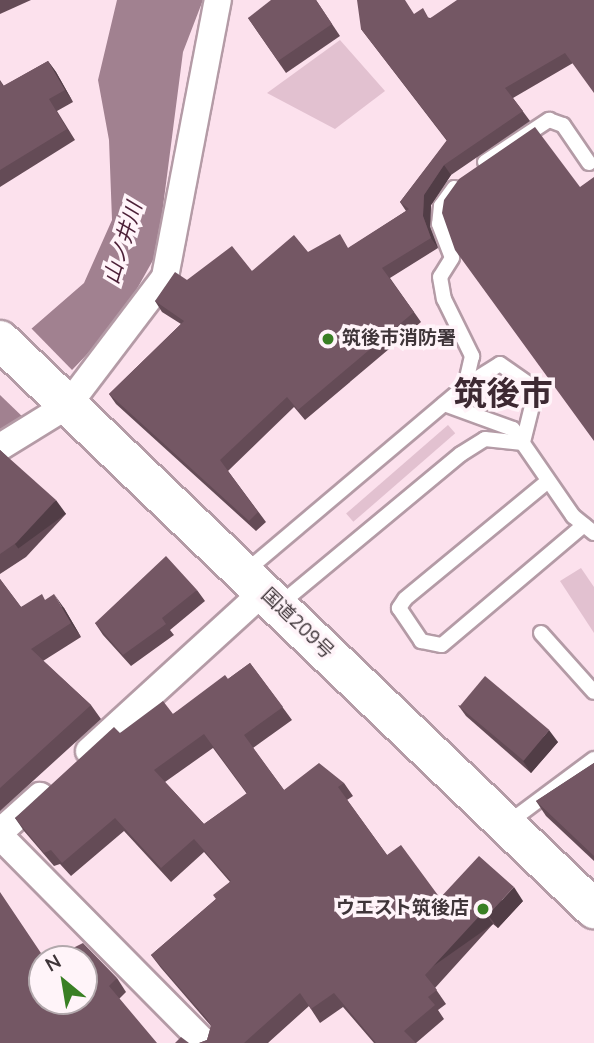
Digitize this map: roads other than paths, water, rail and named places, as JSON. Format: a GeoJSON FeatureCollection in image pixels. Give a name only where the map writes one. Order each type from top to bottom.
{"type":"FeatureCollection","features":[{"type":"Feature","properties":{"kind":"highway","name":"国道209号"},"geometry":{"type":"LineString","coordinates":[[0,340],[594,909]]}},
{"type":"Feature","properties":{"kind":"street"},"geometry":{"type":"LineString","coordinates":[[0,447],[68,405],[165,277],[219,0]]}},
{"type":"Feature","properties":{"kind":"street"},"geometry":{"type":"LineString","coordinates":[[205,1043],[0,834],[261,590]]}},
{"type":"Feature","properties":{"kind":"lane"},"geometry":{"type":"LineString","coordinates":[[466,386],[472,356],[444,299],[440,277],[452,258],[439,224],[441,206],[459,181],[549,120],[563,125],[589,163]]}},
{"type":"Feature","properties":{"kind":"lane"},"geometry":{"type":"LineString","coordinates":[[261,590],[444,404],[500,364],[523,375],[529,384],[532,406],[523,443]]}},
{"type":"Feature","properties":{"kind":"lane"},"geometry":{"type":"LineString","coordinates":[[444,404],[502,423],[523,443],[548,481],[589,529],[442,645],[421,641],[399,608],[405,599],[548,481]]}},
{"type":"Feature","properties":{"kind":"lane"},"geometry":{"type":"LineString","coordinates":[[261,590],[485,439],[523,443]]}},
{"type":"Feature","properties":{"kind":"lane"},"geometry":{"type":"LineString","coordinates":[[541,633],[594,692]]}},
{"type":"Feature","properties":{"kind":"lane"},"geometry":{"type":"LineString","coordinates":[[506,825],[594,759]]}},
{"type":"Feature","properties":{"kind":"water","name":"山ノ井川"},"geometry":{"type":"Polygon","coordinates":[[[117,0],[203,0],[183,52],[157,253],[119,321],[26,418],[0,433],[0,356],[84,283],[112,220],[109,140],[98,80],[117,0]]]}},
{"type":"Feature","properties":{"kind":"place","name":"筑後市消防署"},"geometry":{"type":"Point","coordinates":[328,339]}},
{"type":"Feature","properties":{"kind":"place","name":"ウエスト筑後店"},"geometry":{"type":"Point","coordinates":[483,909]}},
{"type":"Feature","properties":{"kind":"district","name":"筑後市"},"geometry":{"type":"Point","coordinates":[503,395]}}]}
